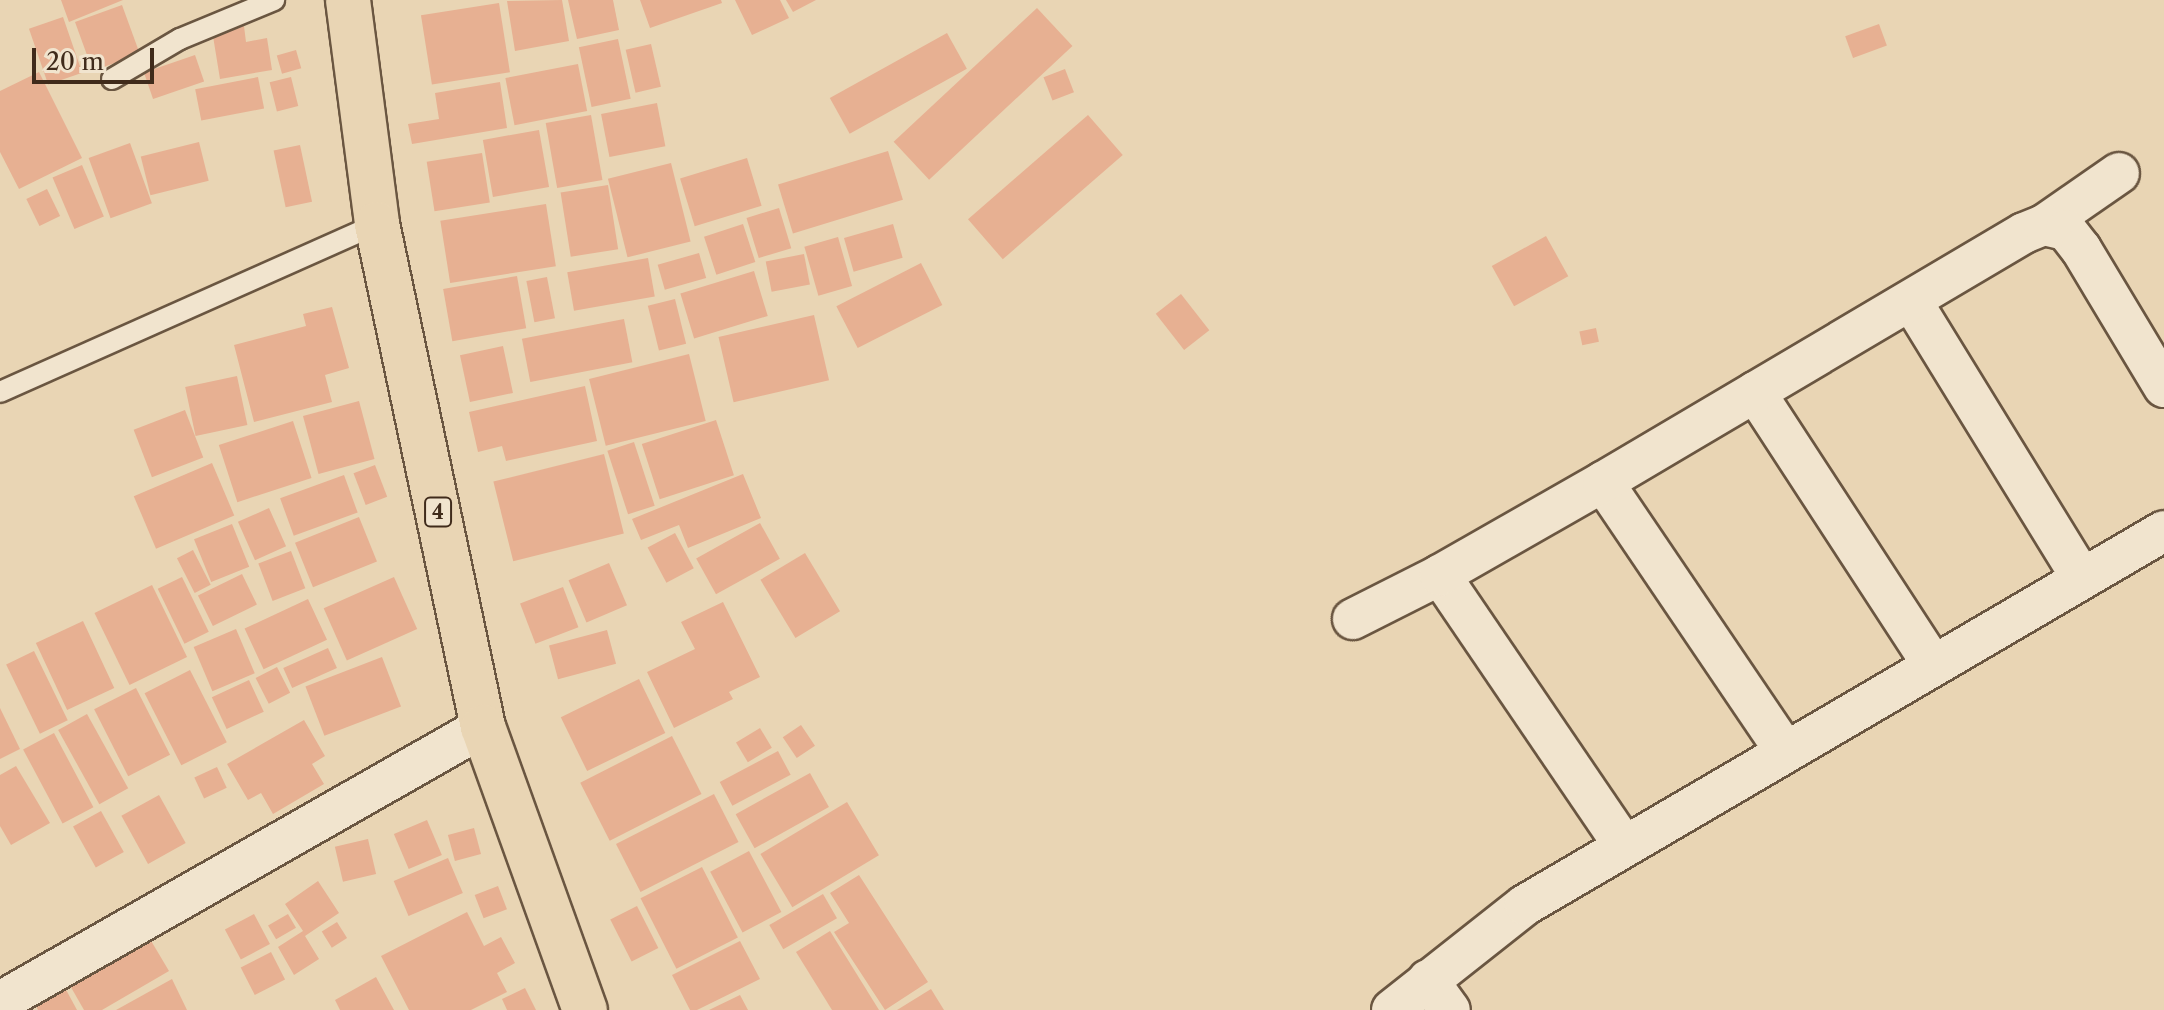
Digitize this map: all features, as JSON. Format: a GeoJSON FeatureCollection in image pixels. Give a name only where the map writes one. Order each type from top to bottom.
{"type":"FeatureCollection","features":[{"type":"Feature","properties":{"kind":"highway","name":"4"},"geometry":{"type":"LineString","coordinates":[[348,0],[377,224],[483,727],[585,1010]]}},
{"type":"Feature","properties":{"kind":"street"},"geometry":{"type":"LineString","coordinates":[[1353,619],[1440,575],[1603,482],[2024,233],[2044,225],[2119,173]]}},
{"type":"Feature","properties":{"kind":"street"},"geometry":{"type":"LineString","coordinates":[[2044,225],[2066,230],[2081,249],[2164,387]]}},
{"type":"Feature","properties":{"kind":"street"},"geometry":{"type":"LineString","coordinates":[[1912,302],[2082,578]]}},
{"type":"Feature","properties":{"kind":"street"},"geometry":{"type":"LineString","coordinates":[[1755,392],[1932,664]]}},
{"type":"Feature","properties":{"kind":"street"},"geometry":{"type":"LineString","coordinates":[[1603,482],[1786,752]]}},
{"type":"Feature","properties":{"kind":"street"},"geometry":{"type":"LineString","coordinates":[[1392,1010],[1439,995],[1525,905],[1932,664],[2164,531]]}},
{"type":"Feature","properties":{"kind":"street"},"geometry":{"type":"LineString","coordinates":[[1440,575],[1624,846]]}},
{"type":"Feature","properties":{"kind":"street"},"geometry":{"type":"LineString","coordinates":[[0,1002],[483,727]]}},
{"type":"Feature","properties":{"kind":"lane"},"geometry":{"type":"LineString","coordinates":[[112,79],[180,39],[274,0]]}},
{"type":"Feature","properties":{"kind":"lane"},"geometry":{"type":"LineString","coordinates":[[0,392],[377,224]]}},
{"type":"Feature","properties":{"kind":"building"},"geometry":{"type":"Polygon","coordinates":[[[61,0],[123,0],[69,22],[61,0]]]}},
{"type":"Feature","properties":{"kind":"building"},"geometry":{"type":"Polygon","coordinates":[[[562,0],[569,41],[515,51],[507,1],[562,0]]]}},
{"type":"Feature","properties":{"kind":"building"},"geometry":{"type":"Polygon","coordinates":[[[568,0],[613,0],[619,30],[577,39],[568,0]]]}},
{"type":"Feature","properties":{"kind":"building"},"geometry":{"type":"Polygon","coordinates":[[[640,0],[721,0],[722,3],[650,28],[640,0]]]}},
{"type":"Feature","properties":{"kind":"building"},"geometry":{"type":"Polygon","coordinates":[[[735,0],[780,0],[789,18],[752,35],[735,0]]]}},
{"type":"Feature","properties":{"kind":"building"},"geometry":{"type":"Polygon","coordinates":[[[786,0],[816,0],[793,12],[786,0]]]}},
{"type":"Feature","properties":{"kind":"building"},"geometry":{"type":"Polygon","coordinates":[[[499,3],[510,72],[432,84],[421,15],[499,3]]]}},
{"type":"Feature","properties":{"kind":"building"},"geometry":{"type":"Polygon","coordinates":[[[122,5],[140,54],[93,71],[75,22],[122,5]]]}},
{"type":"Feature","properties":{"kind":"building"},"geometry":{"type":"Polygon","coordinates":[[[1037,8],[1072,46],[929,180],[894,142],[1037,8]]]}},
{"type":"Feature","properties":{"kind":"building"},"geometry":{"type":"Polygon","coordinates":[[[63,17],[82,73],[48,85],[29,29],[63,17]]]}},
{"type":"Feature","properties":{"kind":"building"},"geometry":{"type":"Polygon","coordinates":[[[1879,24],[1887,46],[1853,58],[1845,36],[1879,24]]]}},
{"type":"Feature","properties":{"kind":"building"},"geometry":{"type":"Polygon","coordinates":[[[244,26],[246,42],[267,38],[272,70],[220,79],[212,30],[244,26]]]}},
{"type":"Feature","properties":{"kind":"building"},"geometry":{"type":"Polygon","coordinates":[[[947,33],[967,69],[850,134],[830,98],[947,33]]]}},
{"type":"Feature","properties":{"kind":"building"},"geometry":{"type":"Polygon","coordinates":[[[618,39],[631,99],[592,107],[579,47],[618,39]]]}},
{"type":"Feature","properties":{"kind":"building"},"geometry":{"type":"Polygon","coordinates":[[[651,44],[661,87],[636,93],[626,50],[651,44]]]}},
{"type":"Feature","properties":{"kind":"building"},"geometry":{"type":"Polygon","coordinates":[[[296,50],[301,68],[282,74],[277,56],[296,50]]]}},
{"type":"Feature","properties":{"kind":"building"},"geometry":{"type":"Polygon","coordinates":[[[195,55],[204,81],[153,99],[144,73],[195,55]]]}},
{"type":"Feature","properties":{"kind":"building"},"geometry":{"type":"Polygon","coordinates":[[[578,64],[587,111],[515,125],[505,78],[578,64]]]}},
{"type":"Feature","properties":{"kind":"building"},"geometry":{"type":"Polygon","coordinates":[[[1065,69],[1074,92],[1052,101],[1044,77],[1065,69]]]}},
{"type":"Feature","properties":{"kind":"building"},"geometry":{"type":"Polygon","coordinates":[[[39,72],[82,158],[19,189],[0,152],[0,91],[39,72]]]}},
{"type":"Feature","properties":{"kind":"building"},"geometry":{"type":"Polygon","coordinates":[[[258,77],[264,108],[201,121],[195,89],[258,77]]]}},
{"type":"Feature","properties":{"kind":"building"},"geometry":{"type":"Polygon","coordinates":[[[291,77],[298,106],[277,111],[270,82],[291,77]]]}},
{"type":"Feature","properties":{"kind":"building"},"geometry":{"type":"Polygon","coordinates":[[[500,82],[507,128],[412,144],[408,124],[439,119],[435,93],[500,82]]]}},
{"type":"Feature","properties":{"kind":"building"},"geometry":{"type":"Polygon","coordinates":[[[657,103],[665,146],[609,157],[601,114],[657,103]]]}},
{"type":"Feature","properties":{"kind":"building"},"geometry":{"type":"Polygon","coordinates":[[[591,115],[602,180],[557,188],[546,123],[591,115]]]}},
{"type":"Feature","properties":{"kind":"building"},"geometry":{"type":"Polygon","coordinates":[[[1088,115],[1123,155],[1003,259],[968,219],[1088,115]]]}},
{"type":"Feature","properties":{"kind":"building"},"geometry":{"type":"Polygon","coordinates":[[[539,130],[549,187],[493,197],[483,140],[539,130]]]}},
{"type":"Feature","properties":{"kind":"building"},"geometry":{"type":"Polygon","coordinates":[[[199,142],[209,181],[150,195],[141,157],[199,142]]]}},
{"type":"Feature","properties":{"kind":"building"},"geometry":{"type":"Polygon","coordinates":[[[130,143],[152,203],[111,218],[89,158],[130,143]]]}},
{"type":"Feature","properties":{"kind":"building"},"geometry":{"type":"Polygon","coordinates":[[[300,145],[312,202],[286,207],[274,151],[300,145]]]}},
{"type":"Feature","properties":{"kind":"building"},"geometry":{"type":"Polygon","coordinates":[[[888,151],[903,200],[793,233],[778,185],[888,151]]]}},
{"type":"Feature","properties":{"kind":"building"},"geometry":{"type":"Polygon","coordinates":[[[482,153],[490,202],[435,211],[427,162],[482,153]]]}},
{"type":"Feature","properties":{"kind":"building"},"geometry":{"type":"Polygon","coordinates":[[[747,158],[762,206],[695,226],[680,178],[747,158]]]}},
{"type":"Feature","properties":{"kind":"building"},"geometry":{"type":"Polygon","coordinates":[[[671,163],[691,242],[628,257],[608,179],[671,163]]]}},
{"type":"Feature","properties":{"kind":"building"},"geometry":{"type":"Polygon","coordinates":[[[82,165],[104,217],[74,229],[53,178],[82,165]]]}},
{"type":"Feature","properties":{"kind":"building"},"geometry":{"type":"Polygon","coordinates":[[[608,185],[618,249],[571,257],[561,193],[608,185]]]}},
{"type":"Feature","properties":{"kind":"building"},"geometry":{"type":"Polygon","coordinates":[[[47,189],[60,216],[39,226],[26,199],[47,189]]]}},
{"type":"Feature","properties":{"kind":"building"},"geometry":{"type":"Polygon","coordinates":[[[546,204],[556,266],[450,283],[440,221],[546,204]]]}},
{"type":"Feature","properties":{"kind":"building"},"geometry":{"type":"Polygon","coordinates":[[[779,208],[791,248],[759,258],[746,218],[779,208]]]}},
{"type":"Feature","properties":{"kind":"building"},"geometry":{"type":"Polygon","coordinates":[[[743,224],[755,262],[716,275],[704,237],[743,224]]]}},
{"type":"Feature","properties":{"kind":"building"},"geometry":{"type":"Polygon","coordinates":[[[893,224],[903,258],[854,272],[844,238],[893,224]]]}},
{"type":"Feature","properties":{"kind":"building"},"geometry":{"type":"Polygon","coordinates":[[[1546,236],[1568,276],[1514,306],[1492,266],[1546,236]]]}},
{"type":"Feature","properties":{"kind":"building"},"geometry":{"type":"Polygon","coordinates":[[[838,237],[852,286],[818,296],[804,247],[838,237]]]}},
{"type":"Feature","properties":{"kind":"building"},"geometry":{"type":"Polygon","coordinates":[[[699,253],[706,278],[665,290],[658,265],[699,253]]]}},
{"type":"Feature","properties":{"kind":"building"},"geometry":{"type":"Polygon","coordinates":[[[804,254],[810,284],[772,292],[766,261],[804,254]]]}},
{"type":"Feature","properties":{"kind":"building"},"geometry":{"type":"Polygon","coordinates":[[[648,258],[655,296],[574,311],[567,272],[648,258]]]}},
{"type":"Feature","properties":{"kind":"building"},"geometry":{"type":"Polygon","coordinates":[[[921,263],[942,305],[858,348],[836,306],[921,263]]]}},
{"type":"Feature","properties":{"kind":"building"},"geometry":{"type":"Polygon","coordinates":[[[754,271],[768,316],[694,338],[680,294],[754,271]]]}},
{"type":"Feature","properties":{"kind":"building"},"geometry":{"type":"Polygon","coordinates":[[[517,276],[526,328],[452,341],[443,289],[517,276]]]}},
{"type":"Feature","properties":{"kind":"building"},"geometry":{"type":"Polygon","coordinates":[[[547,277],[555,318],[534,322],[526,281],[547,277]]]}},
{"type":"Feature","properties":{"kind":"building"},"geometry":{"type":"Polygon","coordinates":[[[1181,294],[1209,330],[1184,350],[1156,314],[1181,294]]]}},
{"type":"Feature","properties":{"kind":"building"},"geometry":{"type":"Polygon","coordinates":[[[675,299],[686,344],[659,350],[648,306],[675,299]]]}},
{"type":"Feature","properties":{"kind":"building"},"geometry":{"type":"Polygon","coordinates":[[[332,307],[349,368],[325,375],[332,402],[254,422],[234,345],[306,326],[303,314],[332,307]]]}},
{"type":"Feature","properties":{"kind":"building"},"geometry":{"type":"Polygon","coordinates":[[[814,315],[829,380],[734,402],[719,337],[814,315]]]}},
{"type":"Feature","properties":{"kind":"building"},"geometry":{"type":"Polygon","coordinates":[[[624,319],[632,362],[530,382],[522,339],[624,319]]]}},
{"type":"Feature","properties":{"kind":"building"},"geometry":{"type":"Polygon","coordinates":[[[1596,328],[1599,342],[1582,345],[1579,332],[1596,328]]]}},
{"type":"Feature","properties":{"kind":"building"},"geometry":{"type":"Polygon","coordinates":[[[503,346],[513,393],[470,402],[460,355],[503,346]]]}},
{"type":"Feature","properties":{"kind":"building"},"geometry":{"type":"Polygon","coordinates":[[[689,354],[706,421],[606,446],[589,379],[689,354]]]}},
{"type":"Feature","properties":{"kind":"building"},"geometry":{"type":"Polygon","coordinates":[[[237,376],[247,425],[196,436],[185,387],[237,376]]]}},
{"type":"Feature","properties":{"kind":"building"},"geometry":{"type":"Polygon","coordinates":[[[585,386],[597,441],[506,461],[502,446],[478,452],[469,412],[585,386]]]}},
{"type":"Feature","properties":{"kind":"building"},"geometry":{"type":"Polygon","coordinates":[[[359,401],[375,459],[319,474],[303,416],[359,401]]]}},
{"type":"Feature","properties":{"kind":"building"},"geometry":{"type":"Polygon","coordinates":[[[185,410],[203,458],[152,477],[134,430],[185,410]]]}},
{"type":"Feature","properties":{"kind":"building"},"geometry":{"type":"Polygon","coordinates":[[[716,420],[734,475],[660,499],[642,444],[716,420]]]}},
{"type":"Feature","properties":{"kind":"building"},"geometry":{"type":"Polygon","coordinates":[[[293,421],[312,478],[237,502],[219,445],[293,421]]]}},
{"type":"Feature","properties":{"kind":"building"},"geometry":{"type":"Polygon","coordinates":[[[634,442],[655,506],[628,514],[607,451],[634,442]]]}},
{"type":"Feature","properties":{"kind":"building"},"geometry":{"type":"Polygon","coordinates":[[[604,454],[624,534],[513,561],[493,482],[604,454]]]}},
{"type":"Feature","properties":{"kind":"building"},"geometry":{"type":"Polygon","coordinates":[[[212,463],[234,515],[156,549],[134,496],[212,463]]]}},
{"type":"Feature","properties":{"kind":"building"},"geometry":{"type":"Polygon","coordinates":[[[375,465],[387,497],[366,505],[354,473],[375,465]]]}},
{"type":"Feature","properties":{"kind":"building"},"geometry":{"type":"Polygon","coordinates":[[[743,474],[761,518],[688,548],[679,525],[641,540],[632,519],[743,474]]]}},
{"type":"Feature","properties":{"kind":"building"},"geometry":{"type":"Polygon","coordinates":[[[344,475],[358,513],[294,536],[280,498],[344,475]]]}},
{"type":"Feature","properties":{"kind":"building"},"geometry":{"type":"Polygon","coordinates":[[[269,508],[286,546],[255,560],[238,522],[269,508]]]}},
{"type":"Feature","properties":{"kind":"building"},"geometry":{"type":"Polygon","coordinates":[[[359,517],[377,562],[313,587],[295,543],[359,517]]]}},
{"type":"Feature","properties":{"kind":"building"},"geometry":{"type":"Polygon","coordinates":[[[760,523],[780,559],[716,594],[696,558],[760,523]]]}},
{"type":"Feature","properties":{"kind":"building"},"geometry":{"type":"Polygon","coordinates":[[[232,524],[249,567],[211,582],[194,539],[232,524]]]}},
{"type":"Feature","properties":{"kind":"building"},"geometry":{"type":"Polygon","coordinates":[[[675,533],[694,568],[666,583],[648,548],[675,533]]]}},
{"type":"Feature","properties":{"kind":"building"},"geometry":{"type":"Polygon","coordinates":[[[193,550],[211,585],[195,593],[177,558],[193,550]]]}},
{"type":"Feature","properties":{"kind":"building"},"geometry":{"type":"Polygon","coordinates":[[[291,551],[305,588],[273,601],[258,564],[291,551]]]}},
{"type":"Feature","properties":{"kind":"building"},"geometry":{"type":"Polygon","coordinates":[[[805,553],[840,611],[795,638],[760,580],[805,553]]]}},
{"type":"Feature","properties":{"kind":"building"},"geometry":{"type":"Polygon","coordinates":[[[609,563],[627,605],[586,623],[568,580],[609,563]]]}},
{"type":"Feature","properties":{"kind":"building"},"geometry":{"type":"Polygon","coordinates":[[[242,574],[257,605],[213,626],[198,595],[242,574]]]}},
{"type":"Feature","properties":{"kind":"building"},"geometry":{"type":"Polygon","coordinates":[[[182,577],[209,632],[184,644],[158,589],[182,577]]]}},
{"type":"Feature","properties":{"kind":"building"},"geometry":{"type":"Polygon","coordinates":[[[394,577],[417,629],[347,660],[324,608],[394,577]]]}},
{"type":"Feature","properties":{"kind":"building"},"geometry":{"type":"Polygon","coordinates":[[[152,585],[187,657],[130,685],[94,613],[152,585]]]}},
{"type":"Feature","properties":{"kind":"building"},"geometry":{"type":"Polygon","coordinates":[[[563,587],[578,627],[535,644],[520,603],[563,587]]]}},
{"type":"Feature","properties":{"kind":"building"},"geometry":{"type":"Polygon","coordinates":[[[308,599],[327,640],[264,669],[245,629],[308,599]]]}},
{"type":"Feature","properties":{"kind":"building"},"geometry":{"type":"Polygon","coordinates":[[[723,602],[760,677],[729,692],[733,699],[674,728],[647,672],[695,649],[681,622],[723,602]]]}},
{"type":"Feature","properties":{"kind":"building"},"geometry":{"type":"Polygon","coordinates":[[[83,621],[114,688],[67,710],[36,643],[83,621]]]}},
{"type":"Feature","properties":{"kind":"building"},"geometry":{"type":"Polygon","coordinates":[[[236,629],[255,673],[212,691],[194,647],[236,629]]]}},
{"type":"Feature","properties":{"kind":"building"},"geometry":{"type":"Polygon","coordinates":[[[607,630],[616,664],[558,679],[549,646],[607,630]]]}},
{"type":"Feature","properties":{"kind":"building"},"geometry":{"type":"Polygon","coordinates":[[[328,648],[337,668],[292,688],[283,668],[328,648]]]}},
{"type":"Feature","properties":{"kind":"building"},"geometry":{"type":"Polygon","coordinates":[[[34,651],[68,720],[40,734],[6,665],[34,651]]]}},
{"type":"Feature","properties":{"kind":"building"},"geometry":{"type":"Polygon","coordinates":[[[382,657],[401,706],[324,736],[305,686],[382,657]]]}},
{"type":"Feature","properties":{"kind":"building"},"geometry":{"type":"Polygon","coordinates":[[[277,667],[290,693],[269,704],[256,678],[277,667]]]}},
{"type":"Feature","properties":{"kind":"building"},"geometry":{"type":"Polygon","coordinates":[[[190,670],[227,742],[181,765],[145,693],[190,670]]]}},
{"type":"Feature","properties":{"kind":"building"},"geometry":{"type":"Polygon","coordinates":[[[639,679],[665,733],[587,771],[561,717],[639,679]]]}},
{"type":"Feature","properties":{"kind":"building"},"geometry":{"type":"Polygon","coordinates":[[[249,680],[264,712],[227,729],[212,697],[249,680]]]}},
{"type":"Feature","properties":{"kind":"building"},"geometry":{"type":"Polygon","coordinates":[[[136,688],[170,755],[128,776],[94,709],[136,688]]]}},
{"type":"Feature","properties":{"kind":"building"},"geometry":{"type":"Polygon","coordinates":[[[0,708],[20,749],[0,759],[0,708]]]}},
{"type":"Feature","properties":{"kind":"building"},"geometry":{"type":"Polygon","coordinates":[[[87,714],[128,788],[99,804],[58,730],[87,714]]]}},
{"type":"Feature","properties":{"kind":"building"},"geometry":{"type":"Polygon","coordinates":[[[304,720],[325,756],[312,764],[324,784],[273,814],[261,793],[248,800],[227,764],[304,720]]]}},
{"type":"Feature","properties":{"kind":"building"},"geometry":{"type":"Polygon","coordinates":[[[801,725],[815,746],[797,758],[783,737],[801,725]]]}},
{"type":"Feature","properties":{"kind":"building"},"geometry":{"type":"Polygon","coordinates":[[[760,728],[772,748],[748,762],[736,742],[760,728]]]}},
{"type":"Feature","properties":{"kind":"building"},"geometry":{"type":"Polygon","coordinates":[[[54,733],[93,807],[63,824],[23,749],[54,733]]]}},
{"type":"Feature","properties":{"kind":"building"},"geometry":{"type":"Polygon","coordinates":[[[672,736],[702,794],[610,841],[580,783],[672,736]]]}},
{"type":"Feature","properties":{"kind":"building"},"geometry":{"type":"Polygon","coordinates":[[[778,751],[791,775],[732,806],[720,782],[778,751]]]}},
{"type":"Feature","properties":{"kind":"building"},"geometry":{"type":"Polygon","coordinates":[[[16,766],[50,823],[11,845],[0,826],[0,775],[16,766]]]}},
{"type":"Feature","properties":{"kind":"building"},"geometry":{"type":"Polygon","coordinates":[[[217,767],[227,788],[204,798],[194,778],[217,767]]]}},
{"type":"Feature","properties":{"kind":"building"},"geometry":{"type":"Polygon","coordinates":[[[810,773],[829,807],[755,848],[736,814],[810,773]]]}},
{"type":"Feature","properties":{"kind":"building"},"geometry":{"type":"Polygon","coordinates":[[[714,794],[739,842],[641,892],[616,844],[714,794]]]}},
{"type":"Feature","properties":{"kind":"building"},"geometry":{"type":"Polygon","coordinates":[[[159,795],[186,843],[148,864],[121,816],[159,795]]]}},
{"type":"Feature","properties":{"kind":"building"},"geometry":{"type":"Polygon","coordinates":[[[847,802],[879,855],[792,907],[760,854],[847,802]]]}},
{"type":"Feature","properties":{"kind":"building"},"geometry":{"type":"Polygon","coordinates":[[[101,811],[124,852],[96,868],[73,827],[101,811]]]}},
{"type":"Feature","properties":{"kind":"building"},"geometry":{"type":"Polygon","coordinates":[[[427,820],[442,855],[409,869],[394,834],[427,820]]]}},
{"type":"Feature","properties":{"kind":"building"},"geometry":{"type":"Polygon","coordinates":[[[474,828],[481,854],[455,861],[448,835],[474,828]]]}},
{"type":"Feature","properties":{"kind":"building"},"geometry":{"type":"Polygon","coordinates":[[[368,839],[376,874],[343,882],[335,847],[368,839]]]}},
{"type":"Feature","properties":{"kind":"building"},"geometry":{"type":"Polygon","coordinates":[[[749,851],[781,912],[743,933],[710,872],[749,851]]]}},
{"type":"Feature","properties":{"kind":"building"},"geometry":{"type":"Polygon","coordinates":[[[448,858],[463,893],[409,916],[394,881],[448,858]]]}},
{"type":"Feature","properties":{"kind":"building"},"geometry":{"type":"Polygon","coordinates":[[[702,867],[738,937],[676,969],[641,898],[702,867]]]}},
{"type":"Feature","properties":{"kind":"building"},"geometry":{"type":"Polygon","coordinates":[[[859,875],[928,982],[885,1010],[834,932],[849,923],[830,893],[859,875]]]}},
{"type":"Feature","properties":{"kind":"building"},"geometry":{"type":"Polygon","coordinates":[[[318,881],[339,913],[305,936],[319,959],[294,975],[278,947],[303,931],[285,904],[318,881]]]}},
{"type":"Feature","properties":{"kind":"building"},"geometry":{"type":"Polygon","coordinates":[[[498,886],[507,909],[484,918],[475,895],[498,886]]]}},
{"type":"Feature","properties":{"kind":"building"},"geometry":{"type":"Polygon","coordinates":[[[823,894],[837,918],[783,949],[769,925],[823,894]]]}},
{"type":"Feature","properties":{"kind":"building"},"geometry":{"type":"Polygon","coordinates":[[[637,906],[658,948],[632,961],[610,920],[637,906]]]}},
{"type":"Feature","properties":{"kind":"building"},"geometry":{"type":"Polygon","coordinates":[[[467,912],[484,946],[501,937],[515,963],[497,973],[507,992],[471,1010],[409,1010],[381,956],[467,912]]]}},
{"type":"Feature","properties":{"kind":"building"},"geometry":{"type":"Polygon","coordinates":[[[254,914],[270,944],[241,960],[225,929],[254,914]]]}},
{"type":"Feature","properties":{"kind":"building"},"geometry":{"type":"Polygon","coordinates":[[[288,914],[296,928],[276,939],[268,926],[288,914]]]}},
{"type":"Feature","properties":{"kind":"building"},"geometry":{"type":"Polygon","coordinates":[[[337,922],[347,938],[332,948],[322,932],[337,922]]]}},
{"type":"Feature","properties":{"kind":"building"},"geometry":{"type":"Polygon","coordinates":[[[144,929],[169,971],[102,1010],[84,1010],[64,975],[144,929]]]}},
{"type":"Feature","properties":{"kind":"building"},"geometry":{"type":"Polygon","coordinates":[[[830,931],[879,1010],[832,1010],[796,952],[830,931]]]}},
{"type":"Feature","properties":{"kind":"building"},"geometry":{"type":"Polygon","coordinates":[[[740,941],[760,979],[697,1010],[690,1010],[672,975],[740,941]]]}},
{"type":"Feature","properties":{"kind":"building"},"geometry":{"type":"Polygon","coordinates":[[[271,952],[285,980],[255,995],[241,967],[271,952]]]}},
{"type":"Feature","properties":{"kind":"building"},"geometry":{"type":"Polygon","coordinates":[[[58,975],[77,1010],[38,1010],[28,991],[58,975]]]}},
{"type":"Feature","properties":{"kind":"building"},"geometry":{"type":"Polygon","coordinates":[[[376,977],[394,1010],[340,1010],[335,1000],[376,977]]]}},
{"type":"Feature","properties":{"kind":"building"},"geometry":{"type":"Polygon","coordinates":[[[172,979],[187,1010],[116,1010],[172,979]]]}},
{"type":"Feature","properties":{"kind":"building"},"geometry":{"type":"Polygon","coordinates":[[[525,988],[536,1010],[507,1010],[502,999],[525,988]]]}},
{"type":"Feature","properties":{"kind":"building"},"geometry":{"type":"Polygon","coordinates":[[[931,989],[944,1010],[897,1010],[931,989]]]}},
{"type":"Feature","properties":{"kind":"building"},"geometry":{"type":"Polygon","coordinates":[[[740,995],[748,1010],[709,1010],[740,995]]]}}]}
